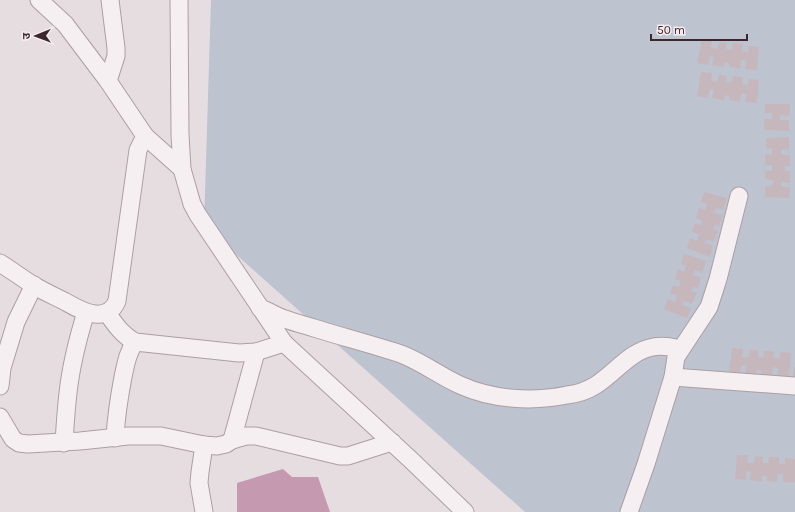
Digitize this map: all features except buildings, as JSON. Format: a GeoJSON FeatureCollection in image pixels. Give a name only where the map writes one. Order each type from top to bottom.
{"type":"FeatureCollection","features":[{"type":"Feature","properties":{"kind":"street"},"geometry":{"type":"LineString","coordinates":[[39,0],[65,24],[108,81],[146,136],[182,169]]}},
{"type":"Feature","properties":{"kind":"street"},"geometry":{"type":"LineString","coordinates":[[108,81],[116,56],[110,0]]}},
{"type":"Feature","properties":{"kind":"street"},"geometry":{"type":"LineString","coordinates":[[179,0],[180,135],[182,169],[192,204],[198,215],[284,343],[392,442],[465,512]]}},
{"type":"Feature","properties":{"kind":"street"},"geometry":{"type":"LineString","coordinates":[[0,263],[34,285],[76,308],[94,314],[107,313],[112,309],[117,301],[138,150],[146,136]]}},
{"type":"Feature","properties":{"kind":"street"},"geometry":{"type":"LineString","coordinates":[[629,512],[646,464],[673,377],[676,357],[709,307],[718,279],[739,196]]}},
{"type":"Feature","properties":{"kind":"street"},"geometry":{"type":"LineString","coordinates":[[0,386],[2,368],[16,322],[34,285]]}},
{"type":"Feature","properties":{"kind":"street"},"geometry":{"type":"LineString","coordinates":[[260,308],[283,318],[403,355],[422,363],[478,392],[506,397],[529,399],[569,395],[586,390],[596,385],[632,356],[642,351],[652,347],[664,346],[680,349]]}},
{"type":"Feature","properties":{"kind":"street"},"geometry":{"type":"LineString","coordinates":[[64,442],[71,372],[86,312]]}},
{"type":"Feature","properties":{"kind":"street"},"geometry":{"type":"LineString","coordinates":[[107,313],[122,332],[135,342],[239,353],[256,352],[284,343]]}},
{"type":"Feature","properties":{"kind":"street"},"geometry":{"type":"LineString","coordinates":[[115,438],[118,402],[127,358],[135,342]]}},
{"type":"Feature","properties":{"kind":"street"},"geometry":{"type":"LineString","coordinates":[[232,440],[256,352]]}},
{"type":"Feature","properties":{"kind":"street"},"geometry":{"type":"LineString","coordinates":[[673,377],[795,386]]}},
{"type":"Feature","properties":{"kind":"street"},"geometry":{"type":"LineString","coordinates":[[0,417],[13,439],[28,444],[128,436],[160,436],[204,446],[217,446],[246,436],[256,436],[340,456],[348,456],[392,442]]}},
{"type":"Feature","properties":{"kind":"street"},"geometry":{"type":"LineString","coordinates":[[204,446],[199,483],[204,512]]}},
{"type":"Feature","properties":{"kind":"shaded area"},"geometry":{"type":"Polygon","coordinates":[[[211,0],[795,0],[795,512],[525,512],[204,226],[211,0]]]}},
{"type":"Feature","properties":{"kind":"shaded area"},"geometry":{"type":"Polygon","coordinates":[[[283,469],[292,477],[318,477],[330,512],[237,512],[237,483],[283,469]]]}}]}
